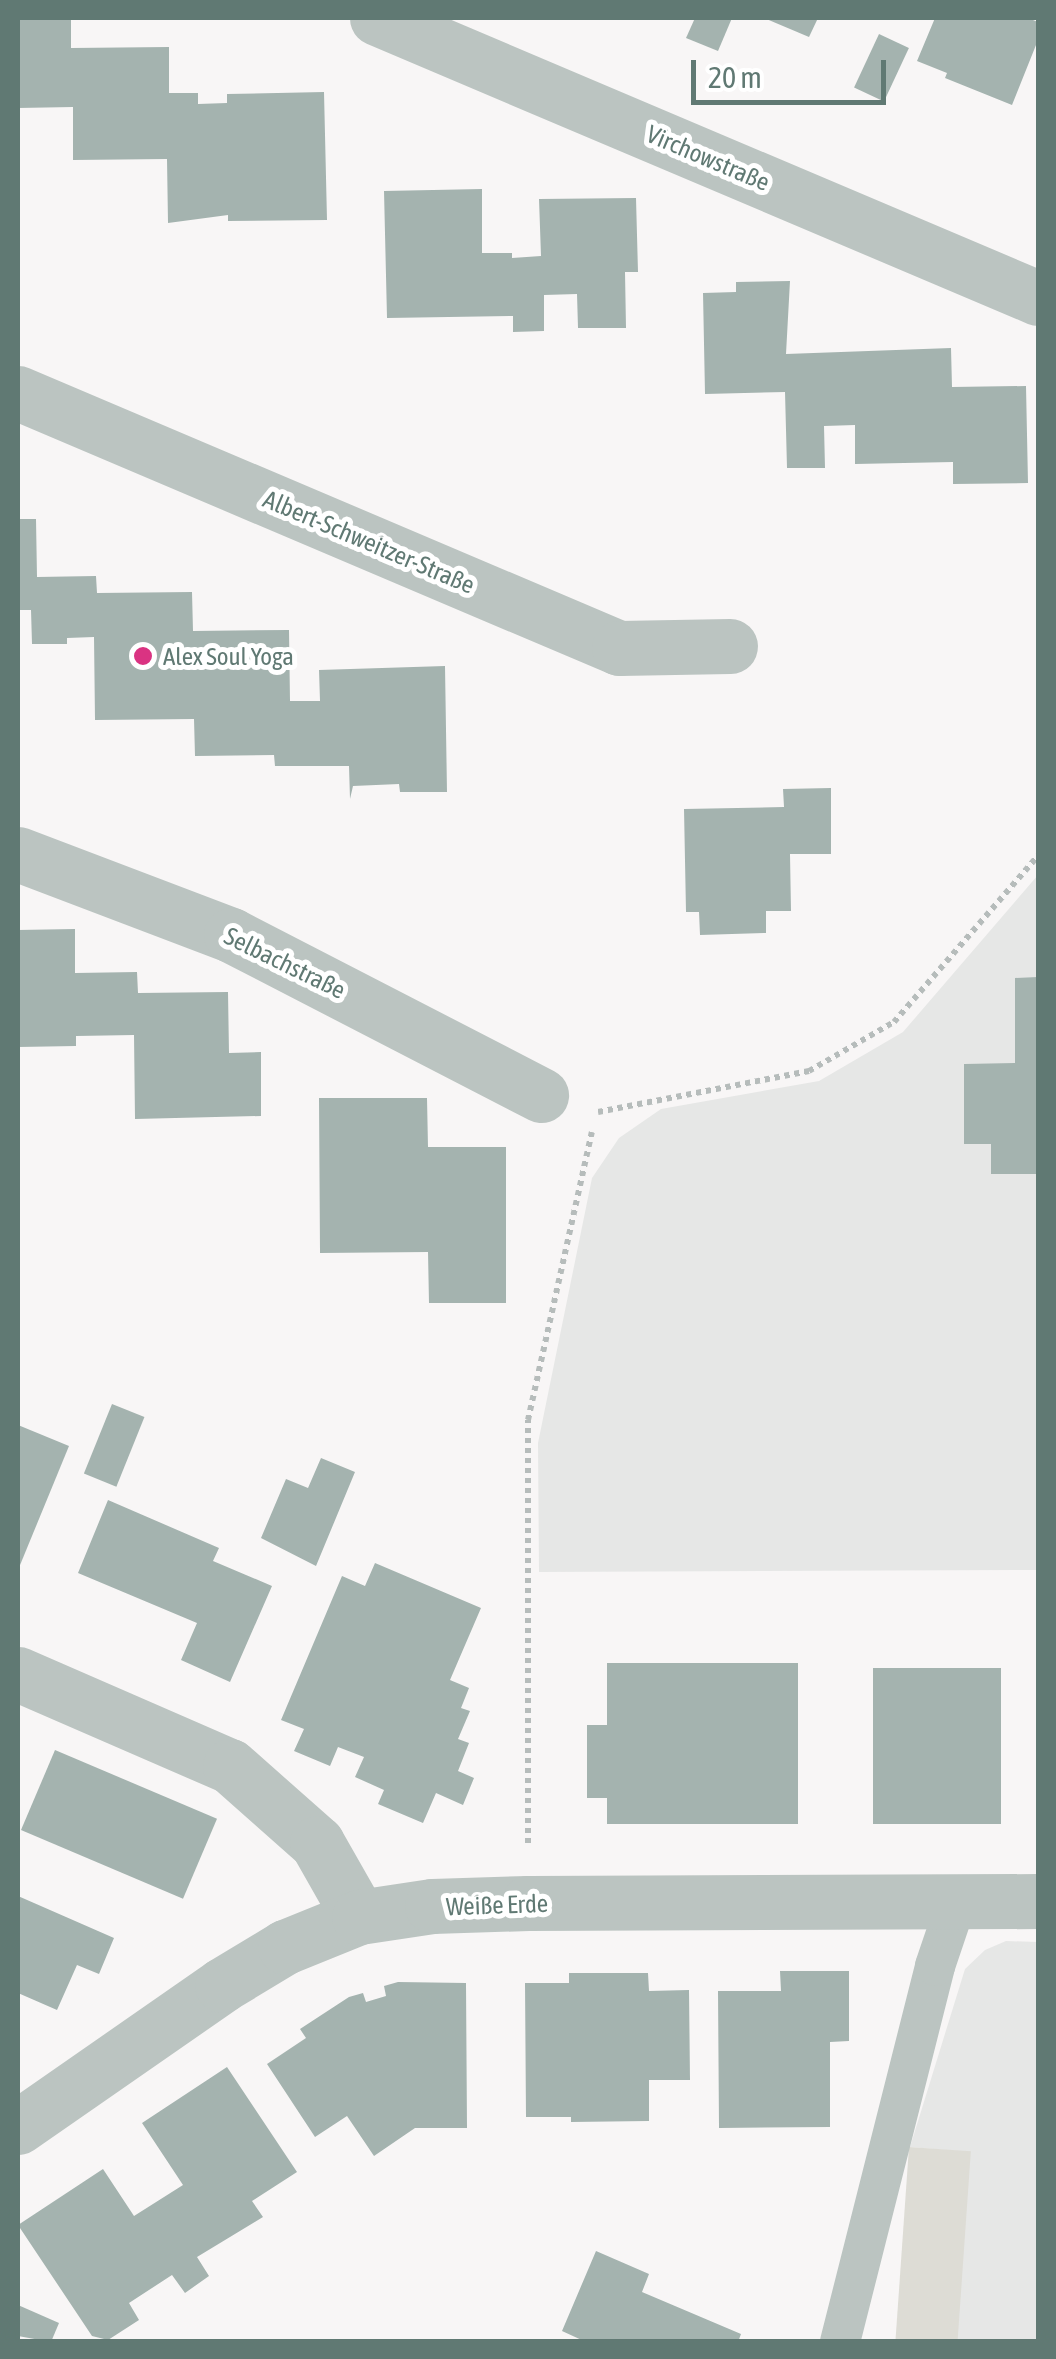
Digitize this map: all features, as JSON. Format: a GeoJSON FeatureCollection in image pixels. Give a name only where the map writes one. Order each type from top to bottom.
{"type":"FeatureCollection","features":[{"type":"Feature","properties":{"kind":"street","name":"Virchowstraße"},"geometry":{"type":"LineString","coordinates":[[377,18],[1038,298]]}},
{"type":"Feature","properties":{"kind":"street","name":"Albert-Schweitzer-Straße"},"geometry":{"type":"LineString","coordinates":[[18,394],[619,648],[730,646]]}},
{"type":"Feature","properties":{"kind":"street","name":"Selbachstraße"},"geometry":{"type":"LineString","coordinates":[[18,854],[231,934],[542,1096]]}},
{"type":"Feature","properties":{"kind":"street"},"geometry":{"type":"LineString","coordinates":[[18,1674],[230,1766],[317,1843],[359,1917]]}},
{"type":"Feature","properties":{"kind":"street","name":"Weiße Erde"},"geometry":{"type":"LineString","coordinates":[[18,2127],[222,1985],[286,1948],[359,1917],[432,1906],[528,1903],[1038,1901]]}},
{"type":"Feature","properties":{"kind":"lane"},"geometry":{"type":"LineString","coordinates":[[840,2342],[930,1984],[957,1901]]}},
{"type":"Feature","properties":{"kind":"path"},"geometry":{"type":"LineString","coordinates":[[542,1096],[597,1112],[809,1070],[894,1022],[1038,856]]}},
{"type":"Feature","properties":{"kind":"path"},"geometry":{"type":"LineString","coordinates":[[528,1903],[528,1420],[597,1112]]}},
{"type":"Feature","properties":{"kind":"shaded area"},"geometry":{"type":"Polygon","coordinates":[[[1038,875],[1038,1570],[539,1572],[538,1443],[592,1178],[619,1138],[661,1109],[819,1081],[903,1032],[1038,875]]]}},
{"type":"Feature","properties":{"kind":"shaded area"},"geometry":{"type":"Polygon","coordinates":[[[1006,1941],[1038,1942],[1038,2341],[925,2341],[970,2152],[910,2147],[965,1969],[985,1950],[1006,1941]]]}},
{"type":"Feature","properties":{"kind":"shaded area"},"geometry":{"type":"Polygon","coordinates":[[[909,2147],[971,2151],[958,2342],[895,2342],[909,2147]]]}},
{"type":"Feature","properties":{"kind":"building"},"geometry":{"type":"Polygon","coordinates":[[[18,18],[71,18],[71,48],[169,47],[169,93],[198,93],[198,104],[227,103],[227,94],[324,92],[327,220],[228,221],[228,215],[168,223],[167,159],[73,160],[73,107],[18,108],[18,18]]]}},
{"type":"Feature","properties":{"kind":"building"},"geometry":{"type":"Polygon","coordinates":[[[695,18],[732,18],[718,51],[686,38],[695,18]]]}},
{"type":"Feature","properties":{"kind":"building"},"geometry":{"type":"Polygon","coordinates":[[[764,18],[818,18],[809,37],[764,18]]]}},
{"type":"Feature","properties":{"kind":"building"},"geometry":{"type":"Polygon","coordinates":[[[935,18],[1028,18],[1038,22],[1038,40],[1012,105],[945,78],[947,73],[917,61],[935,18]]]}},
{"type":"Feature","properties":{"kind":"building"},"geometry":{"type":"Polygon","coordinates":[[[879,34],[909,48],[884,101],[854,87],[879,34]]]}},
{"type":"Feature","properties":{"kind":"building"},"geometry":{"type":"Polygon","coordinates":[[[482,189],[482,253],[512,253],[512,258],[541,256],[539,199],[636,198],[638,272],[625,272],[626,328],[578,328],[577,294],[544,295],[544,331],[513,332],[513,316],[387,318],[384,191],[482,189]]]}},
{"type":"Feature","properties":{"kind":"building"},"geometry":{"type":"Polygon","coordinates":[[[790,281],[786,354],[951,348],[952,387],[1026,386],[1028,483],[953,484],[953,462],[855,464],[855,425],[824,426],[825,468],[787,468],[785,392],[705,394],[703,293],[736,292],[736,282],[790,281]]]}},
{"type":"Feature","properties":{"kind":"building"},"geometry":{"type":"Polygon","coordinates":[[[18,519],[36,519],[37,577],[96,576],[97,593],[192,592],[193,631],[289,630],[290,701],[320,701],[319,670],[445,666],[447,792],[400,792],[399,784],[353,786],[350,799],[349,766],[275,766],[274,755],[195,756],[194,719],[95,720],[94,637],[67,638],[67,644],[32,644],[31,610],[18,610],[18,519]]]}},
{"type":"Feature","properties":{"kind":"building"},"geometry":{"type":"Polygon","coordinates":[[[831,788],[831,854],[790,854],[791,911],[766,911],[766,933],[700,935],[699,912],[686,912],[684,809],[784,807],[783,789],[831,788]]]}},
{"type":"Feature","properties":{"kind":"building"},"geometry":{"type":"Polygon","coordinates":[[[75,929],[75,973],[137,972],[138,993],[228,992],[229,1053],[261,1052],[261,1116],[135,1119],[134,1035],[76,1036],[76,1046],[18,1047],[18,930],[75,929]]]}},
{"type":"Feature","properties":{"kind":"building"},"geometry":{"type":"Polygon","coordinates":[[[1038,977],[1038,1174],[991,1174],[991,1144],[964,1144],[964,1064],[1015,1063],[1015,978],[1038,977]]]}},
{"type":"Feature","properties":{"kind":"building"},"geometry":{"type":"Polygon","coordinates":[[[319,1098],[427,1098],[428,1147],[506,1147],[506,1303],[429,1303],[428,1252],[320,1253],[319,1098]]]}},
{"type":"Feature","properties":{"kind":"building"},"geometry":{"type":"Polygon","coordinates":[[[112,1404],[144,1417],[116,1487],[84,1474],[112,1404]]]}},
{"type":"Feature","properties":{"kind":"building"},"geometry":{"type":"Polygon","coordinates":[[[18,1425],[69,1446],[18,1570],[18,1425]]]}},
{"type":"Feature","properties":{"kind":"building"},"geometry":{"type":"Polygon","coordinates":[[[321,1458],[355,1472],[316,1566],[261,1538],[286,1479],[308,1488],[321,1458]]]}},
{"type":"Feature","properties":{"kind":"building"},"geometry":{"type":"Polygon","coordinates":[[[108,1500],[219,1548],[213,1561],[272,1586],[230,1682],[181,1660],[197,1623],[78,1573],[108,1500]]]}},
{"type":"Feature","properties":{"kind":"building"},"geometry":{"type":"Polygon","coordinates":[[[375,1563],[481,1608],[450,1680],[469,1688],[461,1708],[470,1711],[458,1739],[469,1743],[458,1771],[474,1778],[463,1805],[436,1793],[423,1823],[378,1804],[384,1790],[355,1777],[364,1757],[338,1747],[330,1766],[294,1751],[304,1729],[281,1720],[342,1576],[365,1586],[375,1563]]]}},
{"type":"Feature","properties":{"kind":"building"},"geometry":{"type":"Polygon","coordinates":[[[607,1663],[798,1663],[798,1824],[607,1824],[607,1798],[587,1798],[587,1725],[607,1725],[607,1663]]]}},
{"type":"Feature","properties":{"kind":"building"},"geometry":{"type":"Polygon","coordinates":[[[873,1668],[1001,1668],[1001,1824],[873,1824],[873,1668]]]}},
{"type":"Feature","properties":{"kind":"building"},"geometry":{"type":"Polygon","coordinates":[[[55,1750],[217,1819],[183,1899],[21,1830],[55,1750]]]}},
{"type":"Feature","properties":{"kind":"building"},"geometry":{"type":"Polygon","coordinates":[[[18,1896],[114,1938],[99,1974],[77,1965],[57,2010],[18,1993],[18,1896]]]}},
{"type":"Feature","properties":{"kind":"building"},"geometry":{"type":"Polygon","coordinates":[[[780,1971],[849,1971],[849,2041],[830,2042],[830,2127],[719,2128],[718,1991],[781,1991],[780,1971]]]}},
{"type":"Feature","properties":{"kind":"building"},"geometry":{"type":"Polygon","coordinates":[[[569,1973],[648,1973],[649,1991],[689,1990],[690,2080],[649,2080],[649,2121],[571,2122],[571,2117],[526,2117],[525,1983],[569,1983],[569,1973]]]}},
{"type":"Feature","properties":{"kind":"building"},"geometry":{"type":"Polygon","coordinates":[[[398,1982],[466,1983],[467,2128],[415,2128],[374,2156],[347,2116],[315,2137],[267,2064],[306,2038],[300,2029],[349,1997],[363,1993],[366,2002],[386,1996],[384,1986],[398,1982]]]}},
{"type":"Feature","properties":{"kind":"building"},"geometry":{"type":"Polygon","coordinates":[[[227,2067],[297,2172],[252,2201],[263,2217],[197,2257],[209,2276],[185,2293],[172,2275],[129,2303],[139,2320],[108,2340],[92,2336],[18,2225],[103,2169],[134,2216],[183,2185],[142,2123],[227,2067]]]}},
{"type":"Feature","properties":{"kind":"building"},"geometry":{"type":"Polygon","coordinates":[[[596,2251],[649,2274],[642,2292],[741,2334],[738,2342],[586,2342],[562,2331],[596,2251]]]}},
{"type":"Feature","properties":{"kind":"building"},"geometry":{"type":"Polygon","coordinates":[[[18,2305],[59,2323],[51,2342],[18,2336],[18,2305]]]}},
{"type":"Feature","properties":{"kind":"place","name":"Alex Soul Yoga"},"geometry":{"type":"Point","coordinates":[143,656]}}]}
